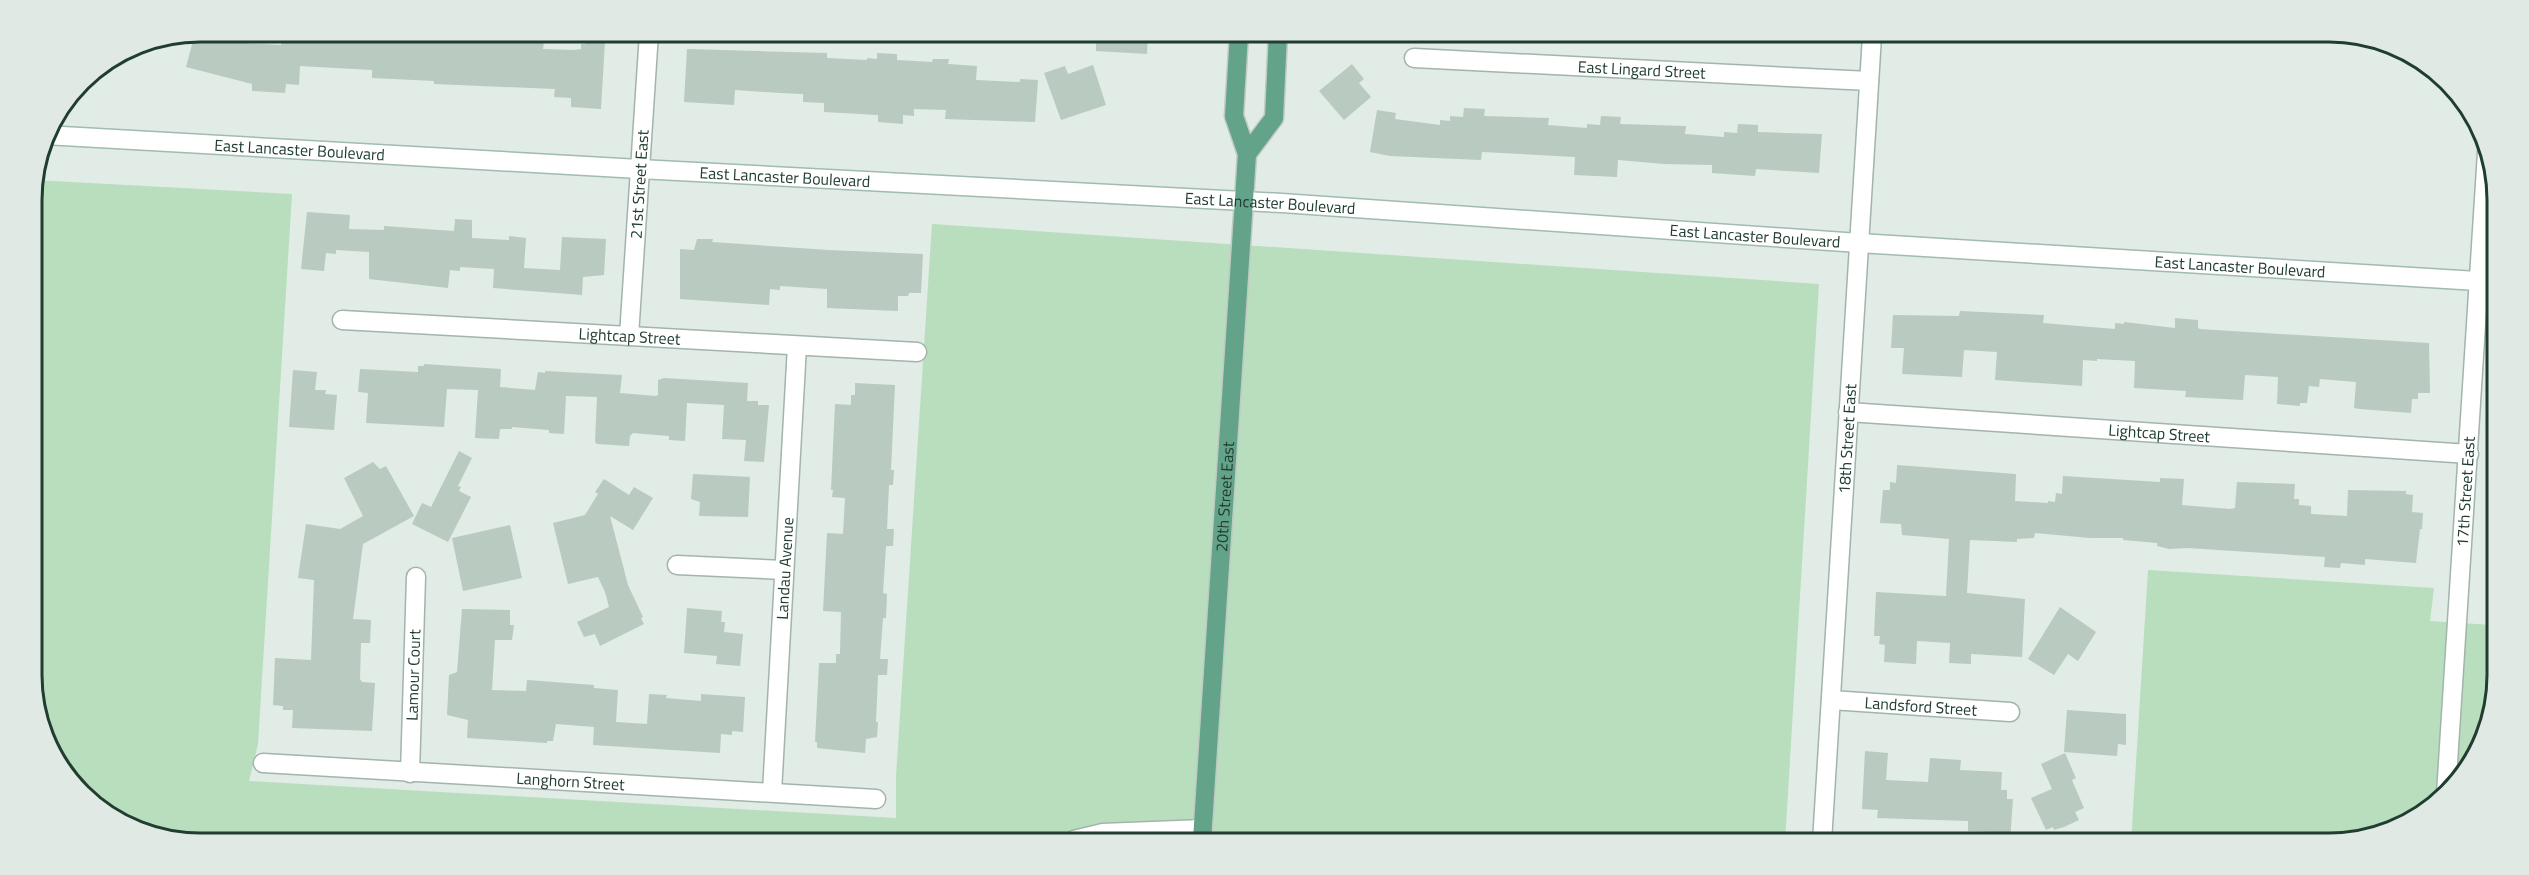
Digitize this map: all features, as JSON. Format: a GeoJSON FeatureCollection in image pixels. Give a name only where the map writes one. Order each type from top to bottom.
{"type":"FeatureCollection","features":[{"type":"Feature","properties":{"kind":"main road","name":"20th Street East"},"geometry":{"type":"LineString","coordinates":[[1203,833],[1245,201],[1247,154],[1234,116],[1239,42]]}},
{"type":"Feature","properties":{"kind":"main road"},"geometry":{"type":"LineString","coordinates":[[1247,154],[1274,118],[1278,42]]}},
{"type":"Feature","properties":{"kind":"street","name":"21st Street East"},"geometry":{"type":"LineString","coordinates":[[629,336],[648,42]]}},
{"type":"Feature","properties":{"kind":"street","name":"18th Street East"},"geometry":{"type":"LineString","coordinates":[[1823,833],[1872,42]]}},
{"type":"Feature","properties":{"kind":"street","name":"East Lingard Street"},"geometry":{"type":"LineString","coordinates":[[1414,58],[1869,81]]}},
{"type":"Feature","properties":{"kind":"street","name":"East Lancaster Boulevard"},"geometry":{"type":"LineString","coordinates":[[56,136],[1245,201],[1859,243],[2486,282]]}},
{"type":"Feature","properties":{"kind":"street","name":"17th Street East"},"geometry":{"type":"LineString","coordinates":[[2447,780],[2469,454],[2486,282],[2487,188]]}},
{"type":"Feature","properties":{"kind":"street","name":"Lightcap Street"},"geometry":{"type":"LineString","coordinates":[[342,320],[917,352]]}},
{"type":"Feature","properties":{"kind":"street","name":"Landau Avenue"},"geometry":{"type":"LineString","coordinates":[[772,792],[797,346]]}},
{"type":"Feature","properties":{"kind":"street","name":"Lightcap Street"},"geometry":{"type":"LineString","coordinates":[[1848,412],[2469,454]]}},
{"type":"Feature","properties":{"kind":"street"},"geometry":{"type":"LineString","coordinates":[[677,565],[783,570]]}},
{"type":"Feature","properties":{"kind":"street","name":"Lamour Court"},"geometry":{"type":"LineString","coordinates":[[410,773],[416,577]]}},
{"type":"Feature","properties":{"kind":"street","name":"Landsford Street"},"geometry":{"type":"LineString","coordinates":[[1831,700],[2010,712]]}},
{"type":"Feature","properties":{"kind":"street","name":"Langhorn Street"},"geometry":{"type":"LineString","coordinates":[[263,764],[876,799]]}},
{"type":"Feature","properties":{"kind":"lane"},"geometry":{"type":"LineString","coordinates":[[1089,833],[1102,830],[1203,833]]}},
{"type":"Feature","properties":{"kind":"green space"},"geometry":{"type":"Polygon","coordinates":[[[43,180],[292,194],[258,744],[249,781],[896,818],[896,776],[932,224],[1819,284],[1786,833],[180,832],[159,828],[121,812],[88,787],[58,745],[45,706],[42,685],[43,180]]]}},
{"type":"Feature","properties":{"kind":"green space"},"geometry":{"type":"Polygon","coordinates":[[[2148,570],[2434,588],[2430,621],[2487,625],[2486,695],[2475,735],[2466,754],[2448,779],[2433,794],[2399,817],[2370,828],[2339,833],[2132,833],[2148,570]]]}},
{"type":"Feature","properties":{"kind":"building"},"geometry":{"type":"Polygon","coordinates":[[[193,42],[281,45],[281,42],[544,42],[543,49],[574,50],[581,49],[581,44],[586,42],[605,42],[601,109],[571,107],[571,98],[554,97],[555,89],[434,84],[434,81],[372,78],[372,70],[300,66],[299,85],[286,84],[285,93],[252,91],[252,84],[186,67],[193,42]]]}},
{"type":"Feature","properties":{"kind":"building"},"geometry":{"type":"Polygon","coordinates":[[[1096,42],[1148,42],[1147,54],[1096,51],[1096,42]]]}},
{"type":"Feature","properties":{"kind":"building"},"geometry":{"type":"Polygon","coordinates":[[[687,49],[827,53],[827,58],[867,60],[867,58],[877,59],[877,53],[897,54],[897,60],[932,62],[933,59],[949,59],[948,64],[977,66],[976,80],[1020,82],[1020,79],[1038,80],[1035,122],[945,119],[946,110],[914,109],[914,116],[903,115],[903,124],[878,122],[878,115],[824,112],[824,103],[803,102],[803,94],[735,90],[734,105],[684,102],[687,49]]]}},
{"type":"Feature","properties":{"kind":"building"},"geometry":{"type":"Polygon","coordinates":[[[1352,64],[1364,79],[1359,83],[1371,97],[1344,120],[1319,91],[1352,64]]]}},
{"type":"Feature","properties":{"kind":"building"},"geometry":{"type":"Polygon","coordinates":[[[1093,65],[1106,105],[1061,120],[1044,73],[1065,66],[1068,74],[1093,65]]]}},
{"type":"Feature","properties":{"kind":"building"},"geometry":{"type":"Polygon","coordinates":[[[1464,108],[1485,109],[1484,116],[1549,118],[1548,125],[1587,128],[1587,124],[1600,125],[1601,116],[1621,117],[1620,124],[1686,126],[1685,134],[1724,137],[1724,132],[1737,133],[1738,124],[1758,125],[1758,132],[1822,134],[1819,173],[1756,169],[1755,176],[1712,173],[1712,165],[1618,160],[1617,177],[1574,175],[1575,157],[1482,152],[1481,160],[1390,156],[1370,152],[1377,110],[1396,113],[1395,119],[1440,125],[1440,120],[1450,121],[1450,116],[1463,117],[1464,108]]]}},
{"type":"Feature","properties":{"kind":"building"},"geometry":{"type":"Polygon","coordinates":[[[307,212],[350,215],[349,229],[384,230],[384,226],[454,231],[455,219],[472,220],[472,238],[509,240],[509,236],[526,238],[524,268],[560,270],[562,237],[606,239],[604,275],[583,277],[582,295],[493,288],[494,269],[460,267],[460,271],[450,270],[448,288],[369,279],[369,252],[336,250],[336,254],[326,253],[324,271],[301,269],[307,212]]]}},
{"type":"Feature","properties":{"kind":"building"},"geometry":{"type":"Polygon","coordinates":[[[697,239],[828,250],[923,254],[921,293],[898,296],[898,311],[827,308],[827,289],[780,286],[780,290],[770,289],[769,305],[680,299],[680,249],[694,250],[697,239]]]}},
{"type":"Feature","properties":{"kind":"building"},"geometry":{"type":"Polygon","coordinates":[[[1960,311],[2044,315],[2043,323],[2115,329],[2115,323],[2124,324],[2124,322],[2175,328],[2175,318],[2198,320],[2200,329],[2429,343],[2430,393],[2418,393],[2418,399],[2412,399],[2411,413],[2360,409],[2354,408],[2356,382],[2320,379],[2319,387],[2309,386],[2307,403],[2300,403],[2300,406],[2277,404],[2278,377],[2245,375],[2243,400],[2185,397],[2186,391],[2134,388],[2135,361],[2097,359],[2097,361],[2083,360],[2082,386],[1995,380],[1997,352],[1964,350],[1962,377],[1902,374],[1904,348],[1891,348],[1893,315],[1959,316],[1960,311]]]}},
{"type":"Feature","properties":{"kind":"building"},"geometry":{"type":"Polygon","coordinates":[[[424,364],[501,369],[500,387],[535,390],[538,372],[545,373],[545,371],[622,375],[620,393],[656,396],[658,395],[658,380],[664,378],[748,383],[747,401],[758,401],[758,405],[769,405],[764,462],[744,461],[746,440],[722,439],[724,405],[687,403],[685,441],[669,440],[669,436],[633,433],[630,436],[629,446],[595,442],[597,397],[566,396],[564,434],[549,433],[549,430],[512,427],[512,429],[500,429],[499,439],[475,438],[478,390],[447,389],[444,427],[366,423],[368,393],[358,392],[360,369],[418,372],[418,366],[424,366],[424,364]]]}},
{"type":"Feature","properties":{"kind":"building"},"geometry":{"type":"Polygon","coordinates":[[[293,370],[317,372],[315,390],[326,390],[325,394],[337,395],[334,430],[289,427],[293,370]]]}},
{"type":"Feature","properties":{"kind":"building"},"geometry":{"type":"Polygon","coordinates":[[[855,383],[895,385],[891,470],[894,470],[893,485],[889,485],[887,529],[894,529],[893,546],[886,546],[883,593],[887,594],[886,618],[883,618],[880,659],[888,659],[887,675],[878,675],[877,737],[866,739],[865,753],[817,748],[817,742],[815,742],[819,663],[836,663],[836,654],[840,654],[841,612],[823,611],[827,533],[843,534],[845,498],[832,497],[833,490],[831,490],[835,404],[851,405],[851,395],[855,395],[855,383]]]}},
{"type":"Feature","properties":{"kind":"building"},"geometry":{"type":"Polygon","coordinates":[[[459,451],[472,458],[458,486],[461,487],[459,491],[471,497],[448,542],[412,524],[422,503],[431,507],[459,451]]]}},
{"type":"Feature","properties":{"kind":"building"},"geometry":{"type":"Polygon","coordinates":[[[373,462],[380,469],[386,466],[414,516],[363,544],[353,619],[371,620],[370,643],[361,643],[360,679],[362,682],[375,683],[372,731],[292,728],[293,710],[283,710],[283,706],[273,705],[275,658],[311,660],[314,580],[298,578],[306,524],[340,529],[363,516],[344,478],[373,462]]]}},
{"type":"Feature","properties":{"kind":"building"},"geometry":{"type":"Polygon","coordinates":[[[1897,465],[2016,474],[2015,501],[2048,503],[2048,501],[2055,502],[2056,493],[2062,494],[2063,476],[2160,482],[2160,478],[2184,479],[2182,505],[2230,509],[2235,508],[2237,482],[2295,484],[2294,499],[2299,499],[2299,505],[2311,506],[2311,514],[2347,516],[2348,490],[2406,491],[2406,494],[2413,495],[2412,512],[2423,513],[2422,529],[2420,529],[2416,563],[2365,559],[2365,565],[2341,563],[2340,568],[2324,567],[2325,557],[2187,548],[2169,549],[2157,546],[2157,543],[2123,540],[2123,538],[2090,538],[2035,533],[2034,538],[2017,539],[2017,542],[1970,540],[1967,593],[2025,599],[2022,657],[1971,654],[1971,664],[1949,663],[1950,643],[1917,641],[1916,664],[1884,662],[1885,645],[1879,644],[1880,636],[1874,636],[1876,592],[1946,596],[1949,539],[1902,535],[1901,524],[1880,523],[1883,490],[1890,490],[1890,482],[1896,483],[1897,465]]]}},
{"type":"Feature","properties":{"kind":"building"},"geometry":{"type":"Polygon","coordinates":[[[693,474],[750,477],[748,517],[699,516],[700,502],[691,499],[693,474]]]}},
{"type":"Feature","properties":{"kind":"building"},"geometry":{"type":"Polygon","coordinates":[[[604,479],[629,495],[634,487],[653,498],[633,530],[610,516],[628,585],[644,624],[600,646],[595,634],[584,637],[577,622],[609,607],[605,592],[598,577],[568,584],[553,523],[585,515],[598,494],[595,492],[604,479]]]}},
{"type":"Feature","properties":{"kind":"building"},"geometry":{"type":"Polygon","coordinates":[[[510,525],[522,578],[463,591],[452,538],[510,525]]]}},
{"type":"Feature","properties":{"kind":"building"},"geometry":{"type":"Polygon","coordinates":[[[2060,607],[2096,632],[2078,661],[2068,654],[2054,675],[2028,659],[2060,607]]]}},
{"type":"Feature","properties":{"kind":"building"},"geometry":{"type":"Polygon","coordinates":[[[687,608],[722,611],[721,622],[725,622],[724,632],[743,634],[740,666],[716,664],[717,656],[684,653],[687,608]]]}},
{"type":"Feature","properties":{"kind":"building"},"geometry":{"type":"Polygon","coordinates":[[[462,609],[510,610],[510,625],[514,625],[512,640],[495,640],[492,690],[526,691],[527,680],[594,685],[594,688],[618,690],[616,722],[647,724],[649,694],[701,701],[701,694],[745,697],[743,732],[732,731],[732,735],[721,734],[720,753],[593,745],[594,727],[556,724],[553,741],[547,741],[547,743],[467,738],[468,720],[447,715],[449,675],[457,672],[462,609]]]}},
{"type":"Feature","properties":{"kind":"building"},"geometry":{"type":"Polygon","coordinates":[[[2067,710],[2126,714],[2126,745],[2118,744],[2117,756],[2064,752],[2067,710]]]}},
{"type":"Feature","properties":{"kind":"building"},"geometry":{"type":"Polygon","coordinates":[[[1865,751],[1888,753],[1886,780],[1928,782],[1930,758],[1961,760],[1960,770],[2002,772],[2001,790],[2007,790],[2007,799],[2013,799],[2011,833],[1968,831],[1968,821],[1877,818],[1878,810],[1862,809],[1865,751]]]}},
{"type":"Feature","properties":{"kind":"building"},"geometry":{"type":"Polygon","coordinates":[[[2065,753],[2076,778],[2072,780],[2084,808],[2075,812],[2079,820],[2064,827],[2054,830],[2053,827],[2046,830],[2031,798],[2052,789],[2041,764],[2065,753]]]}}]}
